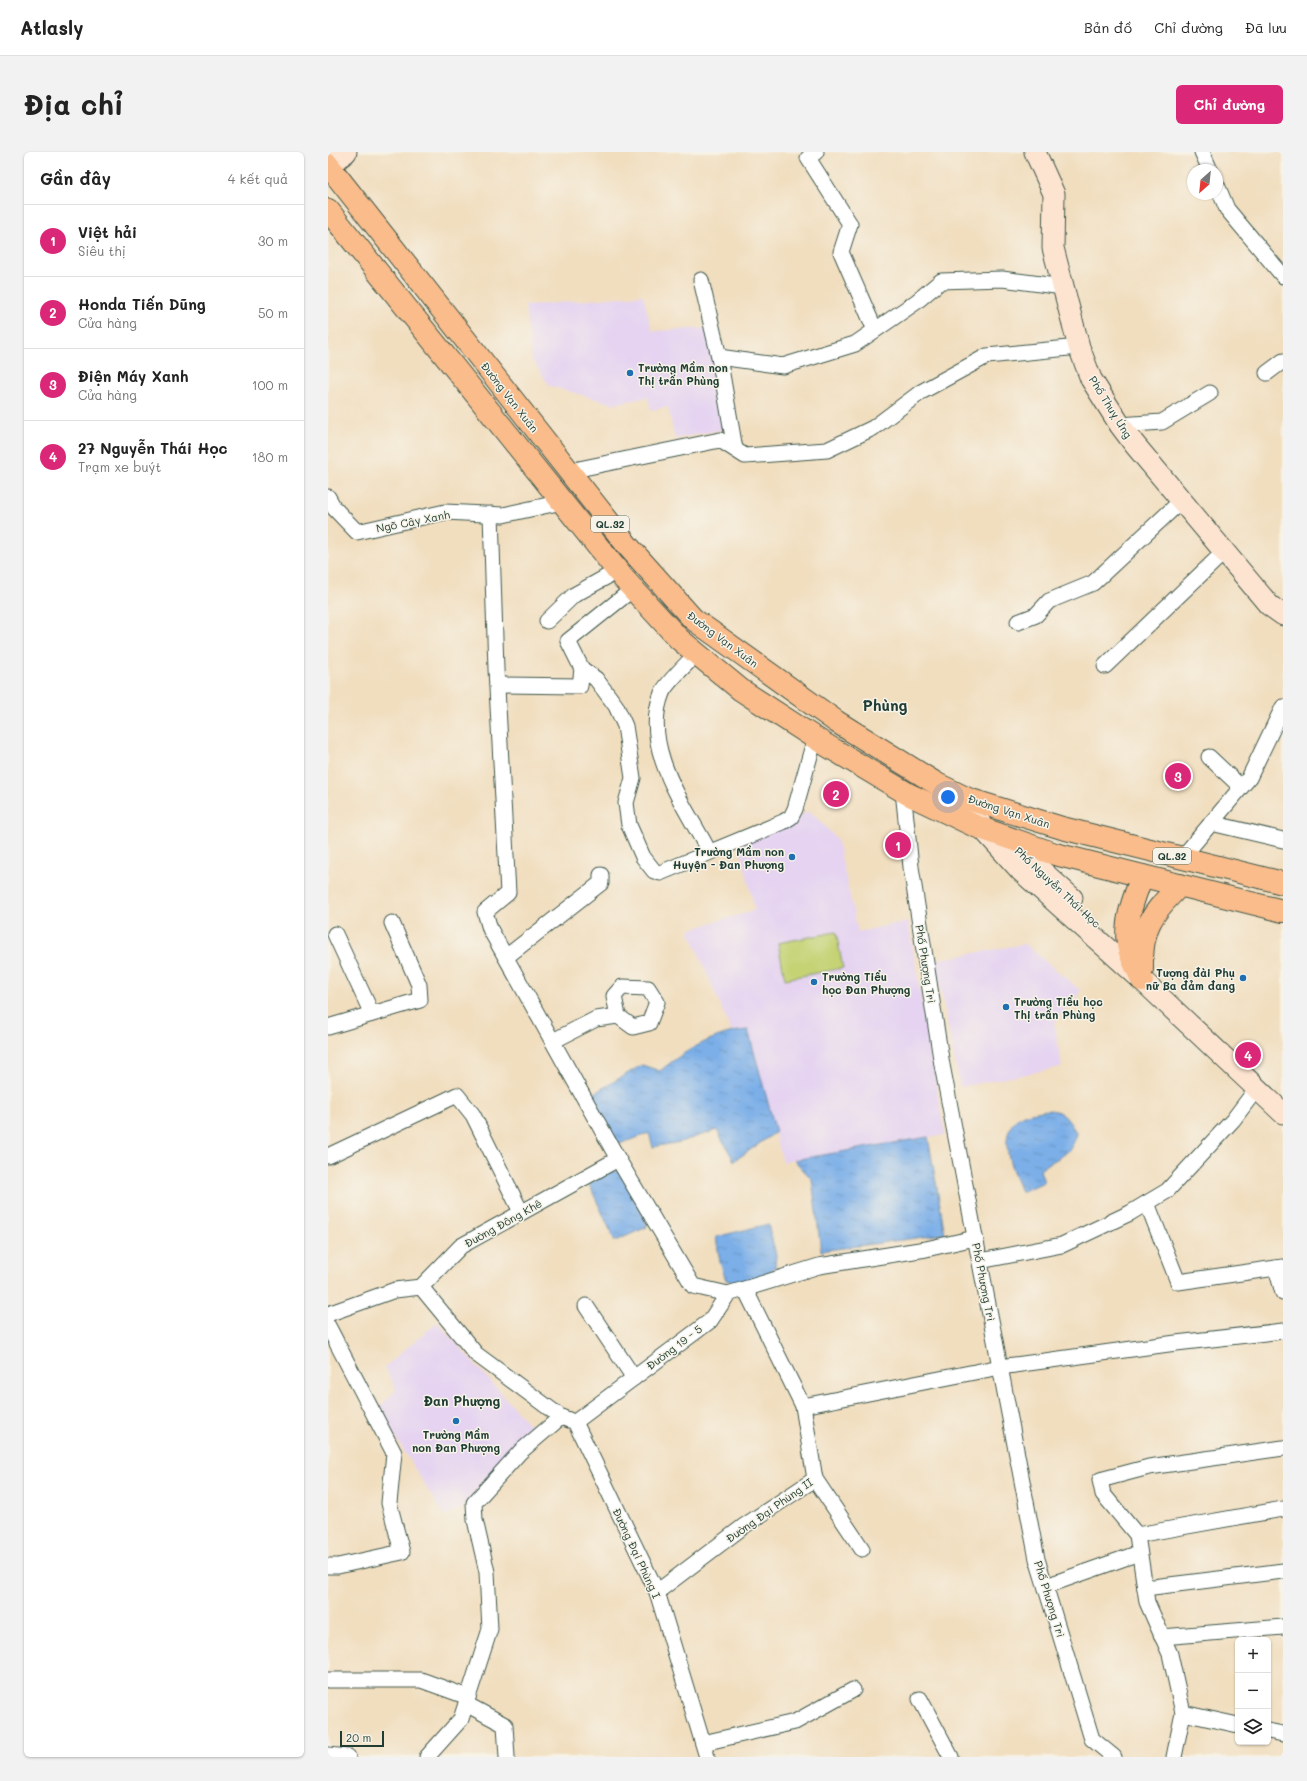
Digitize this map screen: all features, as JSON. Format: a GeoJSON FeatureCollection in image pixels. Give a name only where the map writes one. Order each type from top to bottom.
{"type":"FeatureCollection","features":[{"type":"Feature","properties":{"kind":"highway","name":"Đường Vạn Xuân"},"geometry":{"type":"LineString","coordinates":[[328,166],[627,545],[693,619],[837,722],[937,784],[968,799],[1062,828],[1181,859],[1283,883]]}},
{"type":"Feature","properties":{"kind":"highway","name":"Đường Vạn Xuân"},"geometry":{"type":"LineString","coordinates":[[328,210],[617,571],[678,639],[741,690],[815,738],[902,791],[983,829],[1006,847],[1055,854],[1283,912]]}},
{"type":"Feature","properties":{"kind":"highway"},"geometry":{"type":"LineString","coordinates":[[555,494],[575,480]]}},
{"type":"Feature","properties":{"kind":"highway"},"geometry":{"type":"LineString","coordinates":[[1006,847],[1011,812]]}},
{"type":"Feature","properties":{"kind":"highway"},"geometry":{"type":"LineString","coordinates":[[1142,876],[1134,896],[1128,919],[1127,932],[1128,947],[1142,980]]}},
{"type":"Feature","properties":{"kind":"highway"},"geometry":{"type":"LineString","coordinates":[[1142,980],[1142,943],[1148,924],[1159,906],[1180,885]]}},
{"type":"Feature","properties":{"kind":"street"},"geometry":{"type":"LineString","coordinates":[[328,166],[346,152]]}},
{"type":"Feature","properties":{"kind":"street"},"geometry":{"type":"LineString","coordinates":[[816,152],[808,158],[850,224],[841,252],[875,330]]}},
{"type":"Feature","properties":{"kind":"street","name":"Phố Thuỵ Ứng"},"geometry":{"type":"LineString","coordinates":[[1035,152],[1054,194],[1053,248],[1079,347],[1091,379],[1120,425],[1181,501],[1269,605],[1283,616]]}},
{"type":"Feature","properties":{"kind":"street"},"geometry":{"type":"LineString","coordinates":[[1202,152],[1207,164]]}},
{"type":"Feature","properties":{"kind":"street"},"geometry":{"type":"LineString","coordinates":[[1223,199],[1227,209],[1283,276]]}},
{"type":"Feature","properties":{"kind":"street"},"geometry":{"type":"LineString","coordinates":[[718,357],[783,366],[854,344],[916,302],[941,281],[1002,279],[1063,287]]}},
{"type":"Feature","properties":{"kind":"street"},"geometry":{"type":"LineString","coordinates":[[701,280],[718,357],[735,449]]}},
{"type":"Feature","properties":{"kind":"street"},"geometry":{"type":"LineString","coordinates":[[575,480],[720,440],[745,456],[827,450],[873,428],[921,392],[987,356],[1079,347]]}},
{"type":"Feature","properties":{"kind":"street"},"geometry":{"type":"LineString","coordinates":[[1267,372],[1283,360]]}},
{"type":"Feature","properties":{"kind":"street"},"geometry":{"type":"LineString","coordinates":[[1120,425],[1162,422],[1210,393]]}},
{"type":"Feature","properties":{"kind":"street","name":"Ngõ Cây Xanh"},"geometry":{"type":"LineString","coordinates":[[328,497],[334,508],[357,532],[445,512],[503,515],[555,494]]}},
{"type":"Feature","properties":{"kind":"street"},"geometry":{"type":"LineString","coordinates":[[1018,622],[1036,615],[1049,601],[1093,583],[1181,501]]}},
{"type":"Feature","properties":{"kind":"street"},"geometry":{"type":"LineString","coordinates":[[491,514],[497,685],[508,893],[485,912],[490,929],[618,1159],[693,1286],[728,1294],[819,1266],[926,1249],[976,1238]]}},
{"type":"Feature","properties":{"kind":"street"},"geometry":{"type":"LineString","coordinates":[[1105,666],[1224,552]]}},
{"type":"Feature","properties":{"kind":"street"},"geometry":{"type":"LineString","coordinates":[[547,621],[574,595],[617,571]]}},
{"type":"Feature","properties":{"kind":"street"},"geometry":{"type":"LineString","coordinates":[[633,589],[568,641],[582,669],[596,679],[616,706],[625,726],[633,778],[626,803],[629,825],[643,857],[654,871],[660,873],[783,822],[791,817],[795,809],[815,738]]}},
{"type":"Feature","properties":{"kind":"street"},"geometry":{"type":"LineString","coordinates":[[697,654],[662,691],[655,720],[665,769],[706,846]]}},
{"type":"Feature","properties":{"kind":"street"},"geometry":{"type":"LineString","coordinates":[[497,685],[580,686],[582,669]]}},
{"type":"Feature","properties":{"kind":"street"},"geometry":{"type":"LineString","coordinates":[[1181,859],[1249,778],[1281,715]]}},
{"type":"Feature","properties":{"kind":"street"},"geometry":{"type":"LineString","coordinates":[[1209,757],[1241,787]]}},
{"type":"Feature","properties":{"kind":"street","name":"Phố Phượng Trì"},"geometry":{"type":"LineString","coordinates":[[902,791],[911,867],[942,1065],[1037,1559],[1092,1740],[1114,1757]]}},
{"type":"Feature","properties":{"kind":"street"},"geometry":{"type":"LineString","coordinates":[[968,799],[983,829]]}},
{"type":"Feature","properties":{"kind":"street","name":"Phố Nguyễn Thái Học"},"geometry":{"type":"LineString","coordinates":[[968,799],[1006,847],[1142,980],[1283,1113]]}},
{"type":"Feature","properties":{"kind":"street"},"geometry":{"type":"LineString","coordinates":[[1211,823],[1283,840]]}},
{"type":"Feature","properties":{"kind":"street"},"geometry":{"type":"LineString","coordinates":[[506,957],[601,883],[601,875]]}},
{"type":"Feature","properties":{"kind":"street"},"geometry":{"type":"LineString","coordinates":[[328,1027],[420,1000],[419,985],[392,923]]}},
{"type":"Feature","properties":{"kind":"street"},"geometry":{"type":"LineString","coordinates":[[335,934],[372,1014]]}},
{"type":"Feature","properties":{"kind":"street"},"geometry":{"type":"LineString","coordinates":[[553,1041],[596,1019],[618,1016]]}},
{"type":"Feature","properties":{"kind":"street"},"geometry":{"type":"LineString","coordinates":[[980,1261],[1062,1245],[1130,1213],[1167,1191],[1233,1120],[1257,1088]]}},
{"type":"Feature","properties":{"kind":"street"},"geometry":{"type":"LineString","coordinates":[[328,1156],[457,1095],[473,1115],[521,1212]]}},
{"type":"Feature","properties":{"kind":"street","name":"Đường Đông Khê"},"geometry":{"type":"LineString","coordinates":[[421,1287],[461,1246],[618,1159]]}},
{"type":"Feature","properties":{"kind":"street"},"geometry":{"type":"LineString","coordinates":[[1147,1203],[1178,1282],[1279,1268],[1283,1293]]}},
{"type":"Feature","properties":{"kind":"street"},"geometry":{"type":"LineString","coordinates":[[328,1314],[395,1290],[421,1287],[476,1354],[568,1419]]}},
{"type":"Feature","properties":{"kind":"street","name":"Đường Đại Phùng II"},"geometry":{"type":"LineString","coordinates":[[657,1592],[744,1526],[815,1479],[803,1406],[745,1289]]}},
{"type":"Feature","properties":{"kind":"street","name":"Đường 19 - 5"},"geometry":{"type":"LineString","coordinates":[[467,1700],[490,1629],[487,1572],[474,1503],[520,1452],[568,1419],[634,1378],[710,1321],[728,1294]]}},
{"type":"Feature","properties":{"kind":"street"},"geometry":{"type":"LineString","coordinates":[[586,1306],[634,1378]]}},
{"type":"Feature","properties":{"kind":"street"},"geometry":{"type":"LineString","coordinates":[[328,1326],[394,1453],[389,1503],[402,1552],[338,1566],[328,1566]]}},
{"type":"Feature","properties":{"kind":"street"},"geometry":{"type":"LineString","coordinates":[[803,1406],[1000,1367],[1283,1332]]}},
{"type":"Feature","properties":{"kind":"street","name":"Đường Đại Phùng I"},"geometry":{"type":"LineString","coordinates":[[568,1419],[657,1592],[705,1750]]}},
{"type":"Feature","properties":{"kind":"street"},"geometry":{"type":"LineString","coordinates":[[1174,1757],[1183,1713],[1170,1654],[1147,1602],[1137,1535],[1103,1494],[1100,1480],[1149,1467],[1283,1448]]}},
{"type":"Feature","properties":{"kind":"street"},"geometry":{"type":"LineString","coordinates":[[815,1479],[862,1548]]}},
{"type":"Feature","properties":{"kind":"street"},"geometry":{"type":"LineString","coordinates":[[1137,1535],[1283,1509]]}},
{"type":"Feature","properties":{"kind":"street"},"geometry":{"type":"LineString","coordinates":[[1046,1586],[1139,1553]]}},
{"type":"Feature","properties":{"kind":"street"},"geometry":{"type":"LineString","coordinates":[[1145,1588],[1283,1571]]}},
{"type":"Feature","properties":{"kind":"street"},"geometry":{"type":"LineString","coordinates":[[1162,1637],[1283,1627]]}},
{"type":"Feature","properties":{"kind":"street"},"geometry":{"type":"LineString","coordinates":[[328,1680],[421,1680],[467,1700],[505,1725],[507,1757]]}},
{"type":"Feature","properties":{"kind":"street"},"geometry":{"type":"LineString","coordinates":[[705,1750],[795,1722],[853,1690]]}},
{"type":"Feature","properties":{"kind":"street"},"geometry":{"type":"LineString","coordinates":[[920,1699],[951,1757]]}},
{"type":"Feature","properties":{"kind":"street"},"geometry":{"type":"LineString","coordinates":[[427,1757],[461,1718],[467,1700]]}},
{"type":"Feature","properties":{"kind":"street"},"geometry":{"type":"LineString","coordinates":[[1183,1713],[1235,1723]]}},
{"type":"Feature","properties":{"kind":"street"},"geometry":{"type":"LineString","coordinates":[[1271,1732],[1283,1734]]}},
{"type":"Feature","properties":{"kind":"street"},"geometry":{"type":"LineString","coordinates":[[328,1755],[348,1757]]}},
{"type":"Feature","properties":{"kind":"shaded area","name":"Trường Mầm non Thị trấn Phùng"},"geometry":{"type":"Polygon","coordinates":[[[643,295],[652,331],[710,328],[730,428],[675,439],[668,407],[651,410],[648,397],[614,404],[550,386],[532,360],[525,306],[643,295]]]}},
{"type":"Feature","properties":{"kind":"shaded area","name":"Trường Tiểu học Đan Phượng"},"geometry":{"type":"Polygon","coordinates":[[[810,811],[837,839],[858,932],[908,921],[945,1135],[783,1162],[748,1031],[731,1031],[689,930],[755,910],[739,843],[810,811]]]}},
{"type":"Feature","properties":{"kind":"shaded area","name":"Trường Tiểu học Thị trấn Phùng"},"geometry":{"type":"Polygon","coordinates":[[[1025,944],[1081,991],[1054,1023],[1062,1067],[960,1087],[935,960],[1025,944]]]}},
{"type":"Feature","properties":{"kind":"shaded area","name":"Trường Mầm non Đan Phượng"},"geometry":{"type":"Polygon","coordinates":[[[437,1322],[536,1432],[460,1509],[444,1516],[378,1409],[396,1390],[385,1367],[437,1322]]]}},
{"type":"Feature","properties":{"kind":"green space"},"geometry":{"type":"Polygon","coordinates":[[[836,932],[843,968],[785,979],[778,943],[836,932]]]}},
{"type":"Feature","properties":{"kind":"water"},"geometry":{"type":"Polygon","coordinates":[[[748,1030],[776,1132],[734,1161],[717,1130],[680,1142],[653,1147],[649,1133],[614,1146],[586,1098],[642,1065],[660,1071],[679,1056],[701,1044],[724,1034],[748,1030]]]}},
{"type":"Feature","properties":{"kind":"water"},"geometry":{"type":"Polygon","coordinates":[[[1047,1110],[1053,1110],[1067,1119],[1076,1132],[1075,1140],[1064,1155],[1040,1170],[1044,1182],[1021,1192],[1008,1154],[1008,1135],[1011,1126],[1020,1117],[1047,1110]]]}},
{"type":"Feature","properties":{"kind":"water"},"geometry":{"type":"Polygon","coordinates":[[[928,1137],[945,1234],[821,1251],[812,1179],[794,1160],[928,1137]]]}},
{"type":"Feature","properties":{"kind":"water"},"geometry":{"type":"Polygon","coordinates":[[[619,1171],[646,1221],[647,1227],[615,1241],[589,1184],[610,1172],[619,1171]]]}},
{"type":"Feature","properties":{"kind":"water"},"geometry":{"type":"Polygon","coordinates":[[[768,1224],[776,1255],[775,1267],[764,1276],[752,1281],[739,1283],[726,1280],[720,1262],[716,1237],[768,1224]]]}},
{"type":"Feature","properties":{"kind":"place","name":"Trường Mầm non Thị trấn Phùng"},"geometry":{"type":"Point","coordinates":[630,373]}},
{"type":"Feature","properties":{"kind":"place","name":"Điện Máy Xanh"},"geometry":{"type":"Point","coordinates":[1178,776]}},
{"type":"Feature","properties":{"kind":"place","name":"Honda Tiến Dũng"},"geometry":{"type":"Point","coordinates":[836,794]}},
{"type":"Feature","properties":{"kind":"place","name":"Việt hải"},"geometry":{"type":"Point","coordinates":[898,845]}},
{"type":"Feature","properties":{"kind":"place","name":"Trường Mầm non Huyện - Đan Phượng"},"geometry":{"type":"Point","coordinates":[792,857]}},
{"type":"Feature","properties":{"kind":"place","name":"Tượng đài Phụ nữ Ba đảm đang"},"geometry":{"type":"Point","coordinates":[1243,978]}},
{"type":"Feature","properties":{"kind":"place","name":"Trường Tiểu học Đan Phượng"},"geometry":{"type":"Point","coordinates":[814,982]}},
{"type":"Feature","properties":{"kind":"place","name":"Trường Tiểu học Thị trấn Phùng"},"geometry":{"type":"Point","coordinates":[1006,1007]}},
{"type":"Feature","properties":{"kind":"place","name":"27 Nguyễn Thái Học"},"geometry":{"type":"Point","coordinates":[1248,1055]}},
{"type":"Feature","properties":{"kind":"place","name":"Trường Mầm non Đan Phượng"},"geometry":{"type":"Point","coordinates":[456,1421]}},
{"type":"Feature","properties":{"kind":"district","name":"Phùng"},"geometry":{"type":"Point","coordinates":[885,705]}},
{"type":"Feature","properties":{"kind":"district","name":"Đan Phượng"},"geometry":{"type":"Point","coordinates":[462,1400]}}]}
